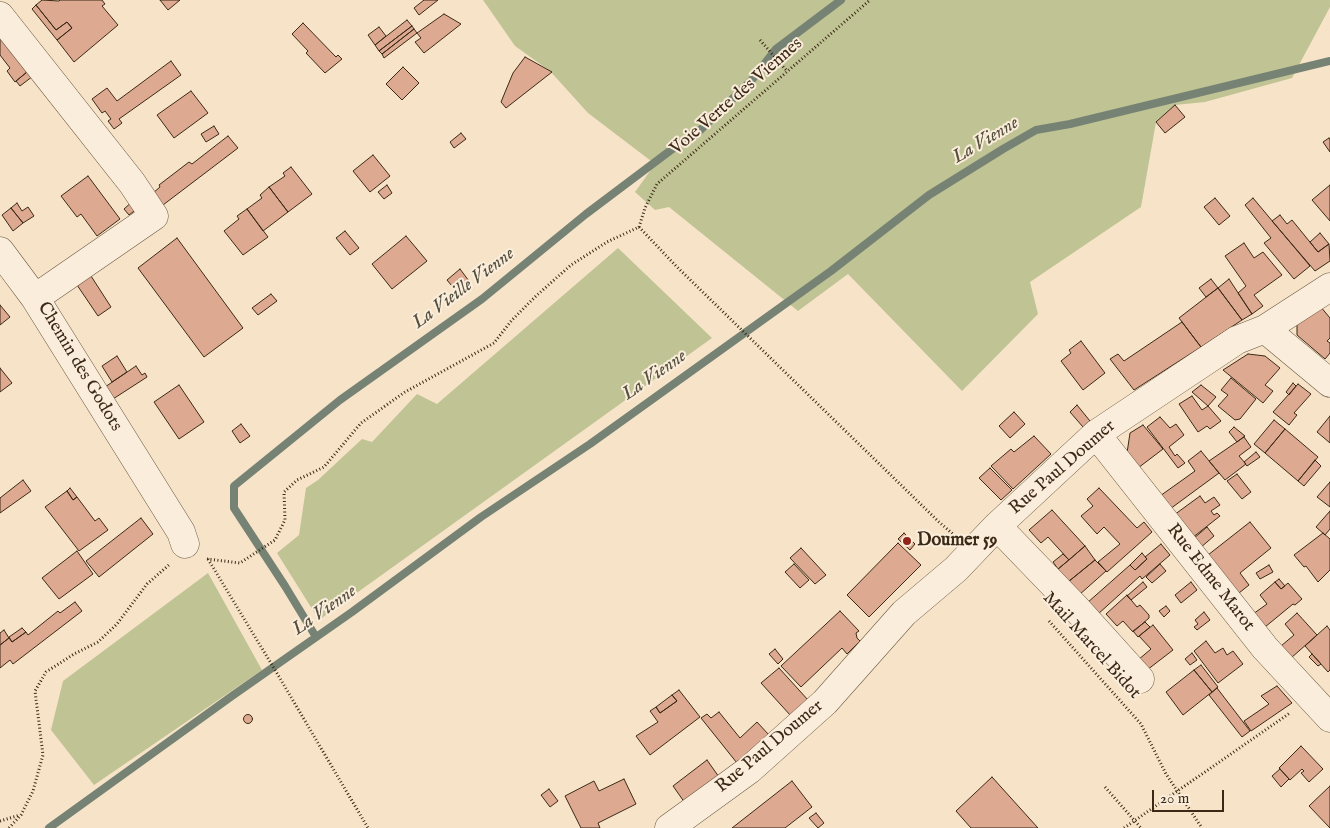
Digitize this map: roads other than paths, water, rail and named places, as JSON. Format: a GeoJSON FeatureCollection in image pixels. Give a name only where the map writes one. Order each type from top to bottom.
{"type":"FeatureCollection","features":[{"type":"Feature","properties":{"kind":"street","name":"Chemin des Godots"},"geometry":{"type":"LineString","coordinates":[[0,16],[132,183],[154,216],[35,298],[181,532],[187,554]]}},
{"type":"Feature","properties":{"kind":"street"},"geometry":{"type":"LineString","coordinates":[[0,251],[35,298]]}},
{"type":"Feature","properties":{"kind":"street","name":"Rue Paul Doumer"},"geometry":{"type":"LineString","coordinates":[[669,828],[749,770],[825,702],[904,613],[956,569],[967,545],[997,526],[1096,434],[1236,340],[1266,329],[1330,287]]}},
{"type":"Feature","properties":{"kind":"street"},"geometry":{"type":"LineString","coordinates":[[1266,329],[1330,383]]}},
{"type":"Feature","properties":{"kind":"street","name":"Rue Edme Marot"},"geometry":{"type":"LineString","coordinates":[[1096,434],[1266,648],[1330,718]]}},
{"type":"Feature","properties":{"kind":"street"},"geometry":{"type":"LineString","coordinates":[[997,526],[1140,679]]}},
{"type":"Feature","properties":{"kind":"waterway","name":"La Vieille Vienne"},"geometry":{"type":"LineString","coordinates":[[316,637],[234,508],[234,486],[340,400],[482,299],[586,214],[683,141],[692,138],[751,81],[776,49],[841,0]]}},
{"type":"Feature","properties":{"kind":"waterway","name":"La Vienne"},"geometry":{"type":"LineString","coordinates":[[49,828],[352,612],[481,517],[590,444],[831,271],[929,195],[1003,149],[1036,130],[1070,124],[1330,61]]}},
{"type":"Feature","properties":{"kind":"place","name":"Doumer 59"},"geometry":{"type":"Point","coordinates":[907,541]}}]}
